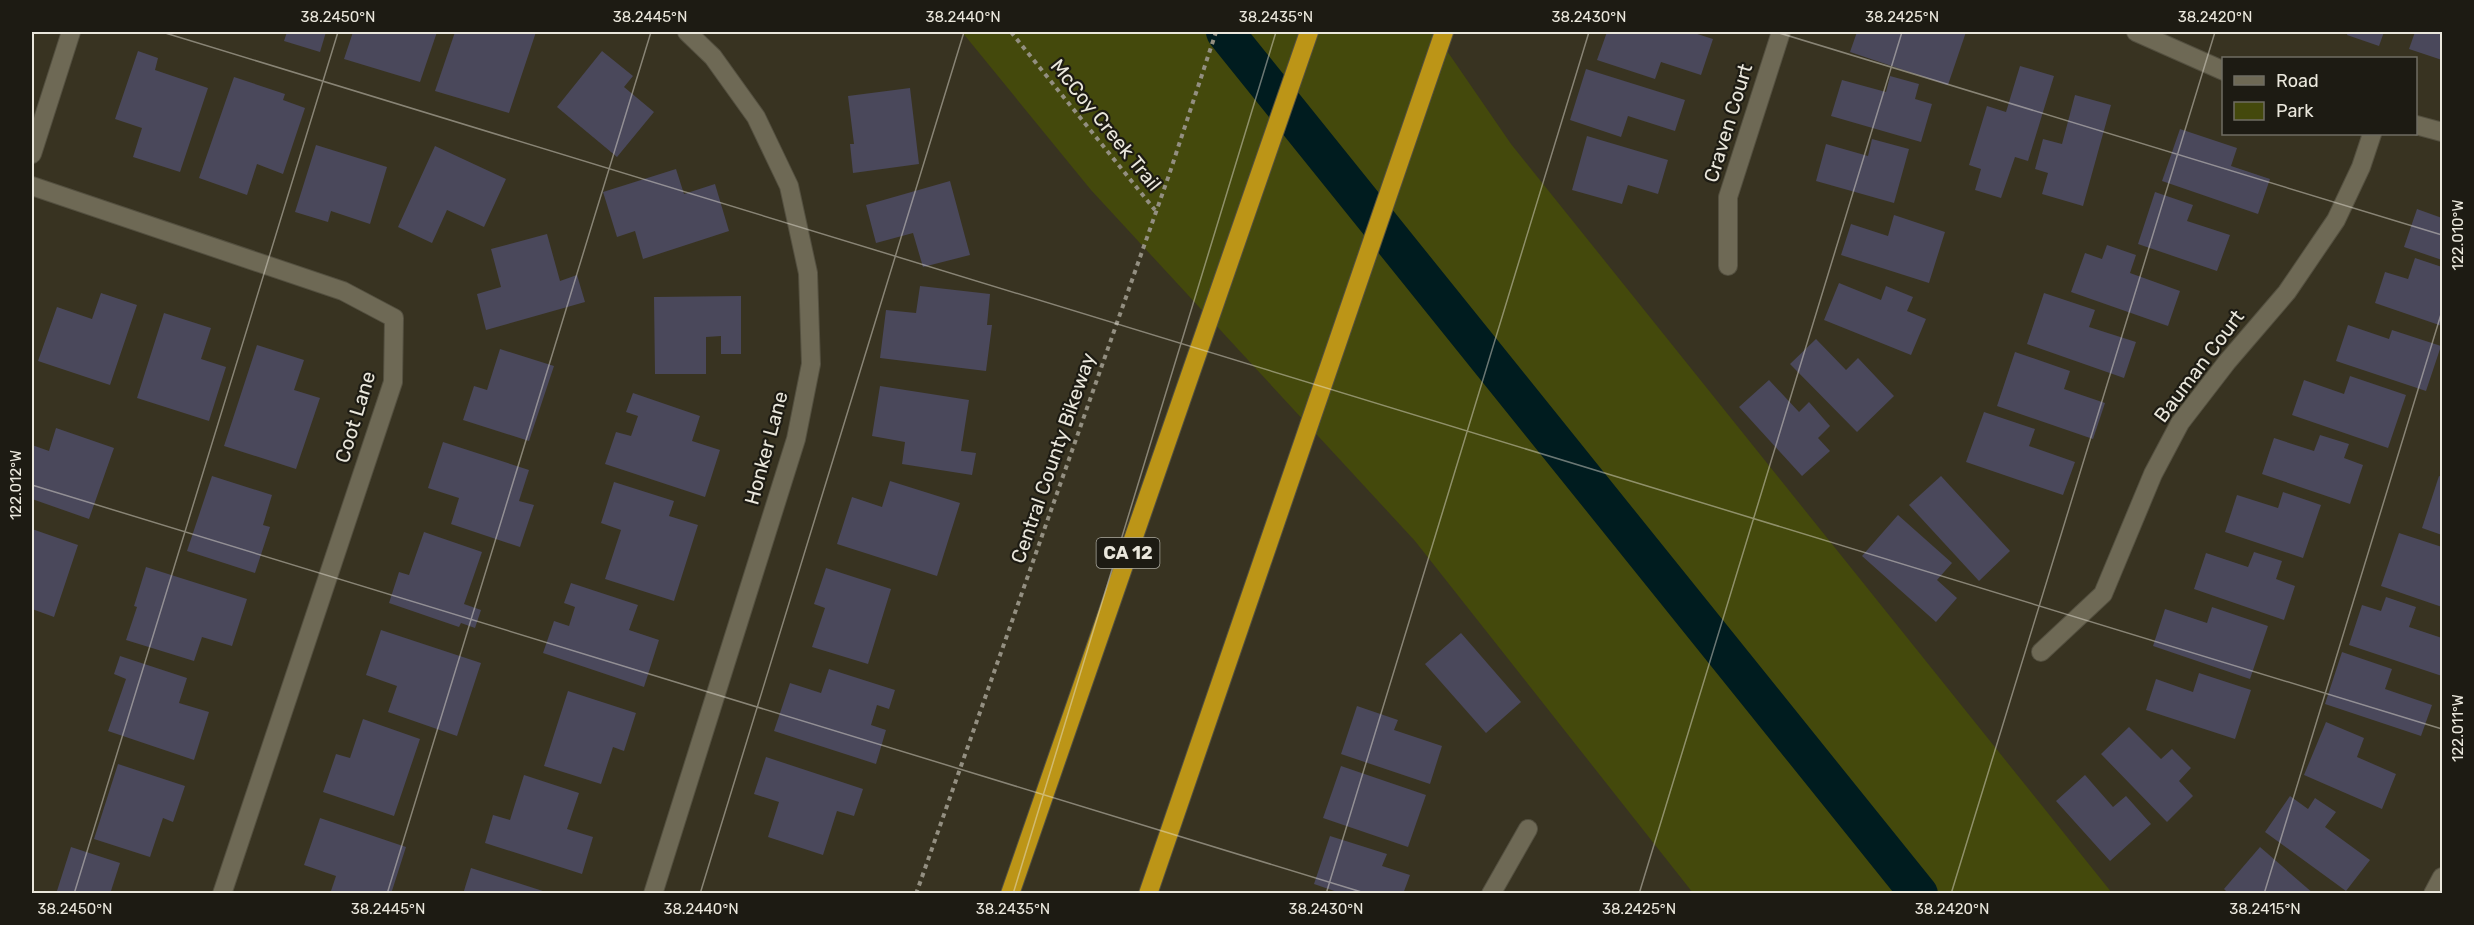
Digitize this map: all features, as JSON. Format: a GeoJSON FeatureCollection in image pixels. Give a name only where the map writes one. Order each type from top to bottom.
{"type":"FeatureCollection","features":[{"type":"Feature","properties":{"kind":"highway","name":"CA 12"},"geometry":{"type":"LineString","coordinates":[[1010,894],[1308,32]]}},
{"type":"Feature","properties":{"kind":"highway"},"geometry":{"type":"LineString","coordinates":[[1148,894],[1444,32]]}},
{"type":"Feature","properties":{"kind":"street"},"geometry":{"type":"LineString","coordinates":[[32,154],[71,32]]}},
{"type":"Feature","properties":{"kind":"street","name":"Honker Lane"},"geometry":{"type":"LineString","coordinates":[[653,894],[796,439],[811,363],[808,273],[789,186],[756,117],[712,57],[687,32]]}},
{"type":"Feature","properties":{"kind":"street","name":"Craven Court"},"geometry":{"type":"LineString","coordinates":[[1728,266],[1728,196],[1781,32]]}},
{"type":"Feature","properties":{"kind":"street"},"geometry":{"type":"LineString","coordinates":[[2136,32],[2222,71]]}},
{"type":"Feature","properties":{"kind":"street"},"geometry":{"type":"LineString","coordinates":[[2417,126],[2442,132]]}},
{"type":"Feature","properties":{"kind":"street","name":"Bauman Court"},"geometry":{"type":"LineString","coordinates":[[2042,652],[2103,594],[2153,474],[2180,423],[2227,362],[2287,292],[2336,220],[2361,167],[2372,135]]}},
{"type":"Feature","properties":{"kind":"street","name":"Coot Lane"},"geometry":{"type":"LineString","coordinates":[[32,186],[342,291],[394,318],[393,382],[222,894]]}},
{"type":"Feature","properties":{"kind":"street"},"geometry":{"type":"LineString","coordinates":[[1491,894],[1528,829]]}},
{"type":"Feature","properties":{"kind":"street"},"geometry":{"type":"LineString","coordinates":[[2433,894],[2442,878]]}},
{"type":"Feature","properties":{"kind":"path","name":"McCoy Creek Trail"},"geometry":{"type":"LineString","coordinates":[[1011,32],[1155,210]]}},
{"type":"Feature","properties":{"kind":"path","name":"Central County Bikeway"},"geometry":{"type":"LineString","coordinates":[[916,894],[1169,175],[1216,32]]}},
{"type":"Feature","properties":{"kind":"green space"},"geometry":{"type":"Polygon","coordinates":[[[962,32],[1434,32],[1511,144],[2112,893],[1693,893],[1415,541],[1091,190],[962,32]]]}},
{"type":"Feature","properties":{"kind":"building"},"geometry":{"type":"Polygon","coordinates":[[[287,32],[326,32],[320,52],[284,41],[287,32]]]}},
{"type":"Feature","properties":{"kind":"building"},"geometry":{"type":"Polygon","coordinates":[[[353,32],[437,32],[420,82],[344,59],[353,32]]]}},
{"type":"Feature","properties":{"kind":"building"},"geometry":{"type":"Polygon","coordinates":[[[455,32],[536,32],[509,113],[435,91],[455,32]]]}},
{"type":"Feature","properties":{"kind":"building"},"geometry":{"type":"Polygon","coordinates":[[[1607,32],[1691,32],[1713,39],[1701,75],[1661,62],[1655,79],[1597,60],[1607,32]]]}},
{"type":"Feature","properties":{"kind":"building"},"geometry":{"type":"Polygon","coordinates":[[[1857,32],[1966,32],[1948,85],[1850,52],[1857,32]]]}},
{"type":"Feature","properties":{"kind":"building"},"geometry":{"type":"Polygon","coordinates":[[[2348,32],[2384,32],[2379,46],[2347,35],[2348,32]]]}},
{"type":"Feature","properties":{"kind":"building"},"geometry":{"type":"Polygon","coordinates":[[[2415,32],[2442,32],[2442,60],[2409,49],[2415,32]]]}},
{"type":"Feature","properties":{"kind":"building"},"geometry":{"type":"Polygon","coordinates":[[[138,51],[158,58],[155,70],[208,88],[180,172],[133,157],[142,128],[115,119],[138,51]]]}},
{"type":"Feature","properties":{"kind":"building"},"geometry":{"type":"Polygon","coordinates":[[[602,51],[633,76],[624,87],[654,112],[617,157],[557,107],[602,51]]]}},
{"type":"Feature","properties":{"kind":"building"},"geometry":{"type":"Polygon","coordinates":[[[2020,66],[2054,76],[2028,161],[2015,157],[2001,198],[1975,190],[1981,169],[1969,165],[1987,106],[2006,112],[2020,66]]]}},
{"type":"Feature","properties":{"kind":"building"},"geometry":{"type":"Polygon","coordinates":[[[1586,69],[1685,100],[1675,131],[1628,116],[1621,137],[1570,120],[1586,69]]]}},
{"type":"Feature","properties":{"kind":"building"},"geometry":{"type":"Polygon","coordinates":[[[1890,76],[1919,84],[1915,99],[1932,104],[1921,142],[1831,116],[1842,80],[1886,92],[1890,76]]]}},
{"type":"Feature","properties":{"kind":"building"},"geometry":{"type":"Polygon","coordinates":[[[234,77],[285,94],[283,100],[305,108],[283,174],[257,164],[247,195],[199,178],[234,77]]]}},
{"type":"Feature","properties":{"kind":"building"},"geometry":{"type":"Polygon","coordinates":[[[910,88],[919,164],[853,173],[850,144],[854,144],[848,96],[910,88]]]}},
{"type":"Feature","properties":{"kind":"building"},"geometry":{"type":"Polygon","coordinates":[[[2075,95],[2111,105],[2083,206],[2042,194],[2048,173],[2035,169],[2043,139],[2062,144],[2075,95]]]}},
{"type":"Feature","properties":{"kind":"building"},"geometry":{"type":"Polygon","coordinates":[[[2180,129],[2237,148],[2231,166],[2270,179],[2258,214],[2162,181],[2180,129]]]}},
{"type":"Feature","properties":{"kind":"building"},"geometry":{"type":"Polygon","coordinates":[[[1587,136],[1668,160],[1658,194],[1628,185],[1622,204],[1572,190],[1587,136]]]}},
{"type":"Feature","properties":{"kind":"building"},"geometry":{"type":"Polygon","coordinates":[[[1872,139],[1909,149],[1894,203],[1816,181],[1826,144],[1868,156],[1872,139]]]}},
{"type":"Feature","properties":{"kind":"building"},"geometry":{"type":"Polygon","coordinates":[[[316,145],[387,167],[370,224],[331,211],[328,222],[295,212],[316,145]]]}},
{"type":"Feature","properties":{"kind":"building"},"geometry":{"type":"Polygon","coordinates":[[[435,146],[506,179],[484,227],[447,210],[432,243],[398,227],[435,146]]]}},
{"type":"Feature","properties":{"kind":"building"},"geometry":{"type":"Polygon","coordinates":[[[676,169],[684,194],[715,184],[729,231],[643,259],[635,231],[617,237],[603,192],[676,169]]]}},
{"type":"Feature","properties":{"kind":"building"},"geometry":{"type":"Polygon","coordinates":[[[950,181],[970,255],[923,267],[913,233],[876,243],[866,205],[950,181]]]}},
{"type":"Feature","properties":{"kind":"building"},"geometry":{"type":"Polygon","coordinates":[[[2155,192],[2193,205],[2187,221],[2230,235],[2217,271],[2138,244],[2155,192]]]}},
{"type":"Feature","properties":{"kind":"building"},"geometry":{"type":"Polygon","coordinates":[[[2417,209],[2442,218],[2442,260],[2404,247],[2417,209]]]}},
{"type":"Feature","properties":{"kind":"building"},"geometry":{"type":"Polygon","coordinates":[[[1894,215],[1945,232],[1929,283],[1841,255],[1851,224],[1888,236],[1894,215]]]}},
{"type":"Feature","properties":{"kind":"building"},"geometry":{"type":"Polygon","coordinates":[[[547,234],[560,281],[577,275],[585,302],[486,330],[477,294],[501,287],[491,249],[547,234]]]}},
{"type":"Feature","properties":{"kind":"building"},"geometry":{"type":"Polygon","coordinates":[[[2107,245],[2136,255],[2130,273],[2180,291],[2168,326],[2071,292],[2085,253],[2102,259],[2107,245]]]}},
{"type":"Feature","properties":{"kind":"building"},"geometry":{"type":"Polygon","coordinates":[[[2415,258],[2442,267],[2442,326],[2375,303],[2385,272],[2408,279],[2415,258]]]}},
{"type":"Feature","properties":{"kind":"building"},"geometry":{"type":"Polygon","coordinates":[[[1839,283],[1881,300],[1886,286],[1913,297],[1907,311],[1926,319],[1911,355],[1824,320],[1839,283]]]}},
{"type":"Feature","properties":{"kind":"building"},"geometry":{"type":"Polygon","coordinates":[[[920,286],[990,294],[987,325],[992,325],[986,371],[880,358],[886,310],[916,313],[920,286]]]}},
{"type":"Feature","properties":{"kind":"building"},"geometry":{"type":"Polygon","coordinates":[[[101,293],[137,305],[110,385],[38,361],[57,307],[92,319],[101,293]]]}},
{"type":"Feature","properties":{"kind":"building"},"geometry":{"type":"Polygon","coordinates":[[[2044,293],[2095,310],[2089,327],[2136,342],[2124,378],[2027,344],[2044,293]]]}},
{"type":"Feature","properties":{"kind":"building"},"geometry":{"type":"Polygon","coordinates":[[[741,296],[741,354],[721,354],[721,336],[706,337],[706,374],[655,374],[654,297],[741,296]]]}},
{"type":"Feature","properties":{"kind":"building"},"geometry":{"type":"Polygon","coordinates":[[[164,313],[211,328],[201,359],[226,367],[209,421],[137,398],[164,313]]]}},
{"type":"Feature","properties":{"kind":"building"},"geometry":{"type":"Polygon","coordinates":[[[2348,325],[2389,339],[2392,330],[2441,346],[2426,391],[2336,361],[2348,325]]]}},
{"type":"Feature","properties":{"kind":"building"},"geometry":{"type":"Polygon","coordinates":[[[1816,339],[1846,370],[1858,358],[1894,396],[1857,432],[1790,364],[1816,339]]]}},
{"type":"Feature","properties":{"kind":"building"},"geometry":{"type":"Polygon","coordinates":[[[257,345],[304,360],[294,390],[320,398],[296,469],[224,446],[257,345]]]}},
{"type":"Feature","properties":{"kind":"building"},"geometry":{"type":"Polygon","coordinates":[[[500,349],[554,366],[529,441],[463,420],[474,386],[487,390],[500,349]]]}},
{"type":"Feature","properties":{"kind":"building"},"geometry":{"type":"Polygon","coordinates":[[[2015,352],[2070,371],[2064,389],[2105,403],[2093,439],[1997,406],[2015,352]]]}},
{"type":"Feature","properties":{"kind":"building"},"geometry":{"type":"Polygon","coordinates":[[[2350,376],[2406,395],[2388,448],[2292,415],[2304,380],[2344,394],[2350,376]]]}},
{"type":"Feature","properties":{"kind":"building"},"geometry":{"type":"Polygon","coordinates":[[[1769,380],[1799,412],[1809,402],[1830,426],[1818,438],[1830,451],[1802,476],[1739,407],[1769,380]]]}},
{"type":"Feature","properties":{"kind":"building"},"geometry":{"type":"Polygon","coordinates":[[[880,386],[969,400],[961,451],[976,453],[972,475],[902,464],[905,442],[872,436],[880,386]]]}},
{"type":"Feature","properties":{"kind":"building"},"geometry":{"type":"Polygon","coordinates":[[[633,393],[700,416],[692,441],[720,450],[705,497],[605,464],[616,432],[631,436],[638,416],[626,412],[633,393]]]}},
{"type":"Feature","properties":{"kind":"building"},"geometry":{"type":"Polygon","coordinates":[[[1984,412],[2035,429],[2029,446],[2075,462],[2063,495],[1966,462],[1984,412]]]}},
{"type":"Feature","properties":{"kind":"building"},"geometry":{"type":"Polygon","coordinates":[[[56,428],[114,448],[89,519],[32,499],[32,445],[49,451],[56,428]]]}},
{"type":"Feature","properties":{"kind":"building"},"geometry":{"type":"Polygon","coordinates":[[[2320,435],[2349,444],[2344,458],[2363,465],[2350,504],[2262,474],[2274,438],[2314,451],[2320,435]]]}},
{"type":"Feature","properties":{"kind":"building"},"geometry":{"type":"Polygon","coordinates":[[[443,442],[529,470],[519,501],[534,505],[520,547],[451,524],[459,498],[428,488],[443,442]]]}},
{"type":"Feature","properties":{"kind":"building"},"geometry":{"type":"Polygon","coordinates":[[[212,476],[272,495],[263,525],[270,527],[255,573],[187,551],[212,476]]]}},
{"type":"Feature","properties":{"kind":"building"},"geometry":{"type":"Polygon","coordinates":[[[1941,476],[2010,551],[1979,581],[1909,505],[1941,476]]]}},
{"type":"Feature","properties":{"kind":"building"},"geometry":{"type":"Polygon","coordinates":[[[2439,476],[2442,477],[2442,535],[2422,528],[2439,476]]]}},
{"type":"Feature","properties":{"kind":"building"},"geometry":{"type":"Polygon","coordinates":[[[890,481],[960,503],[937,576],[837,544],[852,497],[882,507],[890,481]]]}},
{"type":"Feature","properties":{"kind":"building"},"geometry":{"type":"Polygon","coordinates":[[[614,482],[674,501],[669,516],[698,525],[674,601],[605,579],[621,530],[601,523],[614,482]]]}},
{"type":"Feature","properties":{"kind":"building"},"geometry":{"type":"Polygon","coordinates":[[[2283,492],[2321,505],[2303,558],[2225,532],[2237,495],[2278,508],[2283,492]]]}},
{"type":"Feature","properties":{"kind":"building"},"geometry":{"type":"Polygon","coordinates":[[[1898,515],[1952,563],[1937,580],[1957,598],[1936,622],[1862,556],[1898,515]]]}},
{"type":"Feature","properties":{"kind":"building"},"geometry":{"type":"Polygon","coordinates":[[[32,529],[78,545],[54,617],[32,609],[32,529]]]}},
{"type":"Feature","properties":{"kind":"building"},"geometry":{"type":"Polygon","coordinates":[[[424,532],[482,552],[464,604],[481,610],[475,628],[461,623],[459,627],[389,603],[399,572],[409,575],[424,532]]]}},
{"type":"Feature","properties":{"kind":"building"},"geometry":{"type":"Polygon","coordinates":[[[2399,533],[2442,547],[2442,607],[2381,586],[2399,533]]]}},
{"type":"Feature","properties":{"kind":"building"},"geometry":{"type":"Polygon","coordinates":[[[2254,552],[2282,561],[2276,579],[2295,586],[2284,620],[2194,589],[2206,553],[2248,567],[2254,552]]]}},
{"type":"Feature","properties":{"kind":"building"},"geometry":{"type":"Polygon","coordinates":[[[146,567],[247,599],[232,646],[202,637],[194,661],[126,640],[137,607],[134,606],[146,567]]]}},
{"type":"Feature","properties":{"kind":"building"},"geometry":{"type":"Polygon","coordinates":[[[826,568],[891,589],[868,664],[812,647],[825,608],[814,604],[826,568]]]}},
{"type":"Feature","properties":{"kind":"building"},"geometry":{"type":"Polygon","coordinates":[[[571,583],[638,605],[629,630],[659,640],[644,687],[543,653],[554,621],[569,626],[575,607],[564,603],[571,583]]]}},
{"type":"Feature","properties":{"kind":"building"},"geometry":{"type":"Polygon","coordinates":[[[2386,597],[2416,607],[2409,627],[2442,638],[2442,676],[2349,645],[2362,605],[2381,611],[2386,597]]]}},
{"type":"Feature","properties":{"kind":"building"},"geometry":{"type":"Polygon","coordinates":[[[2212,607],[2268,626],[2250,679],[2153,646],[2165,609],[2207,623],[2212,607]]]}},
{"type":"Feature","properties":{"kind":"building"},"geometry":{"type":"Polygon","coordinates":[[[381,630],[481,663],[457,736],[388,712],[397,686],[366,675],[381,630]]]}},
{"type":"Feature","properties":{"kind":"building"},"geometry":{"type":"Polygon","coordinates":[[[1461,633],[1521,702],[1486,733],[1425,664],[1461,633]]]}},
{"type":"Feature","properties":{"kind":"building"},"geometry":{"type":"Polygon","coordinates":[[[2342,652],[2392,669],[2385,689],[2432,705],[2421,736],[2325,704],[2342,652]]]}},
{"type":"Feature","properties":{"kind":"building"},"geometry":{"type":"Polygon","coordinates":[[[120,656],[187,678],[179,703],[209,712],[194,760],[108,731],[126,679],[114,674],[120,656]]]}},
{"type":"Feature","properties":{"kind":"building"},"geometry":{"type":"Polygon","coordinates":[[[829,669],[895,690],[889,709],[877,705],[871,725],[886,730],[876,764],[774,731],[790,683],[821,693],[829,669]]]}},
{"type":"Feature","properties":{"kind":"building"},"geometry":{"type":"Polygon","coordinates":[[[2199,673],[2251,690],[2235,739],[2146,710],[2156,679],[2193,692],[2199,673]]]}},
{"type":"Feature","properties":{"kind":"building"},"geometry":{"type":"Polygon","coordinates":[[[568,691],[636,713],[624,751],[613,747],[601,784],[544,766],[568,691]]]}},
{"type":"Feature","properties":{"kind":"building"},"geometry":{"type":"Polygon","coordinates":[[[1357,706],[1398,720],[1394,730],[1442,746],[1430,784],[1341,754],[1357,706]]]}},
{"type":"Feature","properties":{"kind":"building"},"geometry":{"type":"Polygon","coordinates":[[[363,719],[420,739],[394,816],[323,792],[336,754],[350,758],[363,719]]]}},
{"type":"Feature","properties":{"kind":"building"},"geometry":{"type":"Polygon","coordinates":[[[2326,722],[2364,738],[2357,757],[2396,774],[2382,809],[2304,775],[2326,722]]]}},
{"type":"Feature","properties":{"kind":"building"},"geometry":{"type":"Polygon","coordinates":[[[2129,727],[2161,759],[2172,749],[2191,768],[2179,781],[2193,796],[2167,822],[2101,754],[2129,727]]]}},
{"type":"Feature","properties":{"kind":"building"},"geometry":{"type":"Polygon","coordinates":[[[766,757],[863,789],[854,816],[837,811],[823,855],[768,837],[779,802],[754,794],[766,757]]]}},
{"type":"Feature","properties":{"kind":"building"},"geometry":{"type":"Polygon","coordinates":[[[118,764],[185,786],[173,822],[163,818],[150,857],[94,839],[118,764]]]}},
{"type":"Feature","properties":{"kind":"building"},"geometry":{"type":"Polygon","coordinates":[[[1341,766],[1426,795],[1408,847],[1323,818],[1341,766]]]}},
{"type":"Feature","properties":{"kind":"building"},"geometry":{"type":"Polygon","coordinates":[[[524,775],[579,793],[567,829],[593,837],[582,874],[485,843],[493,815],[510,820],[524,775]]]}},
{"type":"Feature","properties":{"kind":"building"},"geometry":{"type":"Polygon","coordinates":[[[2085,775],[2113,807],[2126,796],[2151,824],[2110,861],[2056,801],[2085,775]]]}},
{"type":"Feature","properties":{"kind":"building"},"geometry":{"type":"Polygon","coordinates":[[[2290,796],[2308,809],[2315,798],[2336,812],[2325,827],[2370,860],[2346,891],[2265,832],[2290,796]]]}},
{"type":"Feature","properties":{"kind":"building"},"geometry":{"type":"Polygon","coordinates":[[[320,818],[406,847],[391,894],[330,894],[336,876],[304,865],[320,818]]]}},
{"type":"Feature","properties":{"kind":"building"},"geometry":{"type":"Polygon","coordinates":[[[1330,836],[1387,854],[1382,866],[1410,875],[1403,894],[1343,894],[1314,884],[1330,836]]]}},
{"type":"Feature","properties":{"kind":"building"},"geometry":{"type":"Polygon","coordinates":[[[71,847],[120,863],[110,894],[56,894],[71,847]]]}},
{"type":"Feature","properties":{"kind":"building"},"geometry":{"type":"Polygon","coordinates":[[[2260,847],[2314,894],[2229,894],[2224,889],[2260,847]]]}},
{"type":"Feature","properties":{"kind":"building"},"geometry":{"type":"Polygon","coordinates":[[[471,868],[549,893],[549,894],[463,894],[471,868]]]}},
{"type":"Feature","properties":{"kind":"waterway"},"geometry":{"type":"LineString","coordinates":[[1225,32],[1919,894]]}}]}
